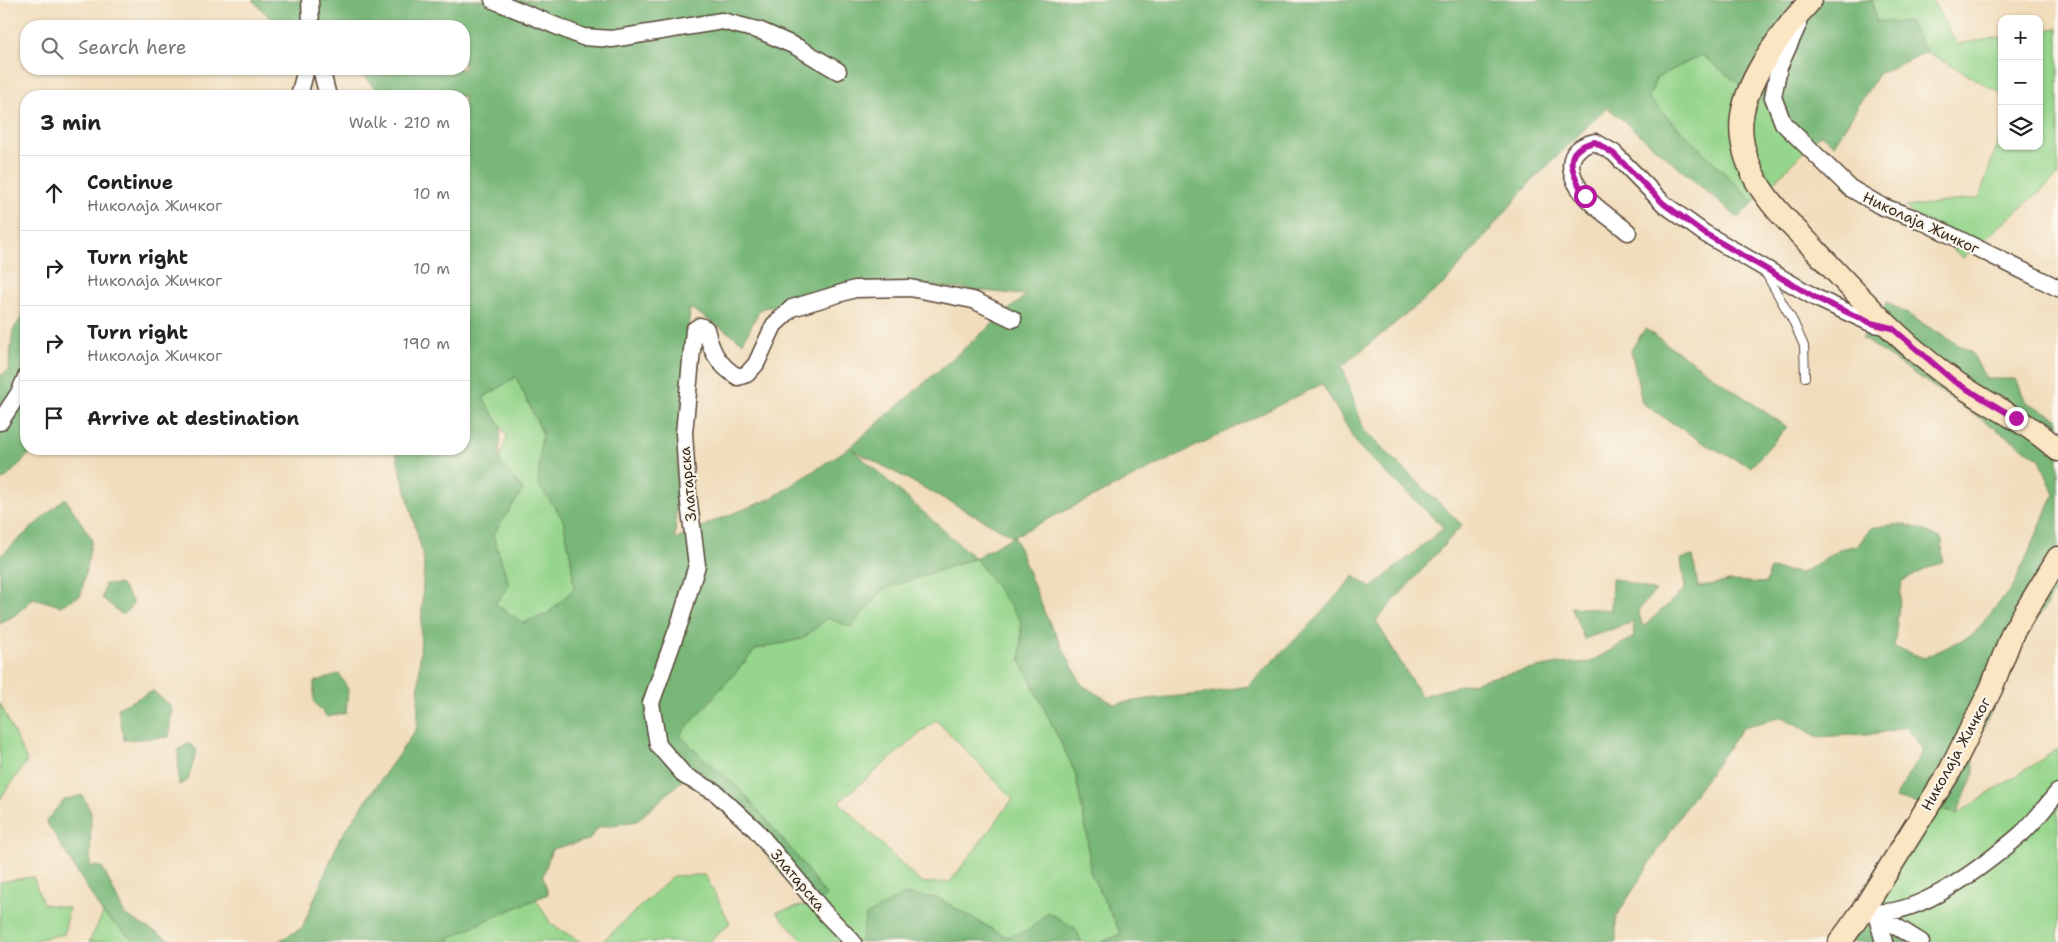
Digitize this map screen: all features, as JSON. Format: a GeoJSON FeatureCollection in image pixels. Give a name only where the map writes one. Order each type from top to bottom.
{"type":"FeatureCollection","features":[{"type":"Feature","properties":{"kind":"street"},"geometry":{"type":"LineString","coordinates":[[310,0],[311,20]]}},
{"type":"Feature","properties":{"kind":"street"},"geometry":{"type":"LineString","coordinates":[[493,0],[583,37],[612,38],[722,21],[761,30],[797,47],[838,71]]}},
{"type":"Feature","properties":{"kind":"street","name":"Николаја Жичког"},"geometry":{"type":"LineString","coordinates":[[1810,1],[1779,67],[1773,98],[1783,123],[1850,188],[1881,206],[1922,221],[2058,288]]}},
{"type":"Feature","properties":{"kind":"street","name":"Николаја Жичког"},"geometry":{"type":"LineString","coordinates":[[1810,1],[1754,78],[1742,116],[1745,152],[1758,184],[1778,209],[1892,328],[1955,382],[2029,427],[2058,450]]}},
{"type":"Feature","properties":{"kind":"street"},"geometry":{"type":"LineString","coordinates":[[301,90],[304,75]]}},
{"type":"Feature","properties":{"kind":"street"},"geometry":{"type":"LineString","coordinates":[[323,75],[326,90]]}},
{"type":"Feature","properties":{"kind":"street","name":"Николаја Жичког"},"geometry":{"type":"LineString","coordinates":[[1628,232],[1585,196],[1575,179],[1571,163],[1573,152],[1582,145],[1595,142],[1614,154],[1664,204],[1704,233],[1763,268],[1833,306],[1871,323],[1892,328]]}},
{"type":"Feature","properties":{"kind":"street","name":"Златарска"},"geometry":{"type":"LineString","coordinates":[[853,942],[824,912],[756,830],[715,792],[686,776],[658,745],[651,702],[681,619],[697,565],[688,495],[684,433],[694,330],[700,326],[706,329],[712,348],[724,369],[738,376],[748,374],[756,364],[774,324],[792,308],[856,289],[910,288],[973,300],[1013,319]]}},
{"type":"Feature","properties":{"kind":"street"},"geometry":{"type":"LineString","coordinates":[[0,422],[20,387]]}},
{"type":"Feature","properties":{"kind":"street","name":"Николаја Жичког"},"geometry":{"type":"LineString","coordinates":[[1840,942],[1869,912],[1962,748],[1992,689],[2013,632],[2058,558]]}},
{"type":"Feature","properties":{"kind":"street"},"geometry":{"type":"LineString","coordinates":[[1869,912],[1922,902],[1971,872],[2021,834],[2058,792]]}},
{"type":"Feature","properties":{"kind":"street"},"geometry":{"type":"LineString","coordinates":[[1869,912],[1884,942]]}},
{"type":"Feature","properties":{"kind":"street"},"geometry":{"type":"LineString","coordinates":[[1869,912],[1921,942]]}},
{"type":"Feature","properties":{"kind":"lane","name":"Николаја Жичког"},"geometry":{"type":"LineString","coordinates":[[1763,268],[1794,323],[1804,346],[1805,376]]}},
{"type":"Feature","properties":{"kind":"green space"},"geometry":{"type":"Polygon","coordinates":[[[252,0],[1872,0],[1876,21],[1909,22],[1927,52],[1878,74],[1834,145],[1821,134],[1813,142],[1702,55],[1656,78],[1649,99],[1754,202],[1738,218],[1607,107],[1528,185],[1446,282],[1342,366],[1364,430],[1462,525],[1376,621],[1421,696],[1501,675],[1558,664],[1590,662],[1634,637],[1633,622],[1584,639],[1571,607],[1611,610],[1612,578],[1655,591],[1638,610],[1643,627],[1685,589],[1681,559],[1693,556],[1698,587],[1730,581],[1766,583],[1770,569],[1802,573],[1840,549],[1858,545],[1871,528],[1900,525],[1916,528],[1942,540],[1943,561],[1902,581],[1894,647],[1924,658],[1973,635],[2014,585],[2054,495],[2040,459],[1862,338],[1887,302],[1972,353],[1986,379],[2016,379],[2026,402],[2058,418],[2058,588],[2029,631],[1973,750],[1974,773],[1957,814],[1895,798],[1923,750],[1906,727],[1880,733],[1818,737],[1783,717],[1743,727],[1687,805],[1616,917],[1616,942],[1102,942],[1121,934],[1090,872],[1087,834],[1075,772],[1021,661],[1021,621],[975,558],[884,589],[851,627],[828,618],[802,639],[756,649],[680,735],[704,759],[739,788],[795,854],[827,897],[806,905],[697,767],[637,821],[599,827],[589,840],[552,849],[543,876],[548,894],[480,923],[447,940],[448,942],[277,942],[302,928],[340,838],[417,728],[424,560],[397,455],[470,455],[470,90],[376,90],[363,75],[470,75],[470,20],[272,20],[252,0]],[[885,282],[760,309],[743,342],[690,308],[678,452],[675,540],[714,521],[770,499],[849,448],[1026,295],[885,282]],[[516,377],[483,398],[501,427],[499,461],[523,490],[493,535],[509,585],[495,604],[523,623],[547,614],[574,589],[571,559],[563,519],[538,484],[542,432],[516,377]],[[1322,384],[1014,536],[1046,616],[1082,685],[1114,704],[1202,694],[1248,686],[1313,622],[1354,576],[1371,588],[1444,528],[1359,447],[1322,384]],[[852,449],[975,558],[1014,536],[1013,536],[852,449]]]}},
{"type":"Feature","properties":{"kind":"green space"},"geometry":{"type":"Polygon","coordinates":[[[1872,0],[1932,0],[1957,44],[1998,38],[1998,92],[1927,52],[1909,22],[1876,21],[1872,0]]]}},
{"type":"Feature","properties":{"kind":"green space"},"geometry":{"type":"Polygon","coordinates":[[[2058,28],[2058,176],[1963,258],[1905,207],[1979,198],[1998,143],[1998,150],[2043,150],[2043,30],[2058,28]]]}},
{"type":"Feature","properties":{"kind":"green space"},"geometry":{"type":"Polygon","coordinates":[[[1702,55],[1813,142],[1754,202],[1649,99],[1656,78],[1702,55]]]}},
{"type":"Feature","properties":{"kind":"green space"},"geometry":{"type":"Polygon","coordinates":[[[20,320],[20,455],[28,455],[5,479],[0,480],[0,376],[8,371],[13,330],[20,320]]]}},
{"type":"Feature","properties":{"kind":"green space"},"geometry":{"type":"Polygon","coordinates":[[[1645,329],[1787,427],[1751,467],[1705,444],[1642,403],[1631,350],[1645,329]]]}},
{"type":"Feature","properties":{"kind":"green space"},"geometry":{"type":"Polygon","coordinates":[[[516,377],[542,432],[539,484],[563,519],[571,559],[574,589],[547,614],[523,623],[495,604],[509,585],[493,535],[522,490],[499,461],[507,436],[483,398],[516,377]]]}},
{"type":"Feature","properties":{"kind":"green space"},"geometry":{"type":"Polygon","coordinates":[[[65,498],[92,539],[81,595],[60,606],[34,598],[15,615],[0,624],[0,556],[65,498]]]}},
{"type":"Feature","properties":{"kind":"green space"},"geometry":{"type":"Polygon","coordinates":[[[976,558],[1021,621],[1021,661],[1075,772],[1087,834],[1090,872],[1121,934],[1102,942],[1082,942],[1075,928],[1047,912],[1028,931],[1006,937],[938,898],[860,942],[804,942],[776,912],[806,905],[826,896],[795,854],[739,788],[704,759],[680,735],[756,649],[802,639],[828,618],[851,627],[884,589],[976,558]],[[936,720],[839,802],[921,883],[950,882],[1013,799],[936,720]]]}},
{"type":"Feature","properties":{"kind":"green space"},"geometry":{"type":"Polygon","coordinates":[[[105,584],[121,585],[134,603],[123,615],[102,598],[105,584]]]}},
{"type":"Feature","properties":{"kind":"green space"},"geometry":{"type":"Polygon","coordinates":[[[339,674],[348,689],[346,713],[327,717],[314,702],[314,682],[339,674]]]}},
{"type":"Feature","properties":{"kind":"green space"},"geometry":{"type":"Polygon","coordinates":[[[153,691],[172,707],[169,737],[124,740],[118,708],[153,691]]]}},
{"type":"Feature","properties":{"kind":"green space"},"geometry":{"type":"Polygon","coordinates":[[[0,703],[27,761],[0,799],[0,703]]]}},
{"type":"Feature","properties":{"kind":"green space"},"geometry":{"type":"Polygon","coordinates":[[[189,743],[197,750],[188,780],[179,785],[178,750],[189,743]]]}},
{"type":"Feature","properties":{"kind":"green space"},"geometry":{"type":"Polygon","coordinates":[[[2058,749],[2058,942],[1887,942],[1862,931],[1918,804],[1957,814],[2058,749]]]}},
{"type":"Feature","properties":{"kind":"green space"},"geometry":{"type":"Polygon","coordinates":[[[82,795],[91,812],[90,866],[102,867],[125,915],[173,942],[136,942],[103,914],[46,821],[64,800],[82,795]]]}},
{"type":"Feature","properties":{"kind":"green space"},"geometry":{"type":"Polygon","coordinates":[[[705,875],[730,923],[709,942],[602,942],[673,876],[705,875]]]}},
{"type":"Feature","properties":{"kind":"green space"},"geometry":{"type":"Polygon","coordinates":[[[33,877],[43,904],[69,908],[64,934],[26,942],[0,942],[0,882],[33,877]]]}},
{"type":"Feature","properties":{"kind":"green space"},"geometry":{"type":"Polygon","coordinates":[[[904,894],[937,898],[1006,937],[1028,931],[1047,912],[1075,928],[1082,942],[860,942],[866,916],[904,894]]]}},
{"type":"Feature","properties":{"kind":"green space"},"geometry":{"type":"Polygon","coordinates":[[[536,899],[551,924],[581,942],[448,942],[447,940],[480,923],[536,899]]]}},
{"type":"Feature","properties":{"kind":"green space"},"geometry":{"type":"Polygon","coordinates":[[[1863,910],[1912,942],[1836,942],[1863,910]]]}},
{"type":"Feature","properties":{"kind":"green space"},"geometry":{"type":"Polygon","coordinates":[[[103,914],[136,942],[89,942],[103,914]]]}},
{"type":"Feature","properties":{"kind":"route"},"geometry":{"type":"LineString","coordinates":[[1585,196],[1575,179],[1571,163],[1573,152],[1582,145],[1595,142],[1614,154],[1664,204],[1704,233],[1816,298],[1871,323],[1892,328],[1955,382],[2016,418]]}}]}
